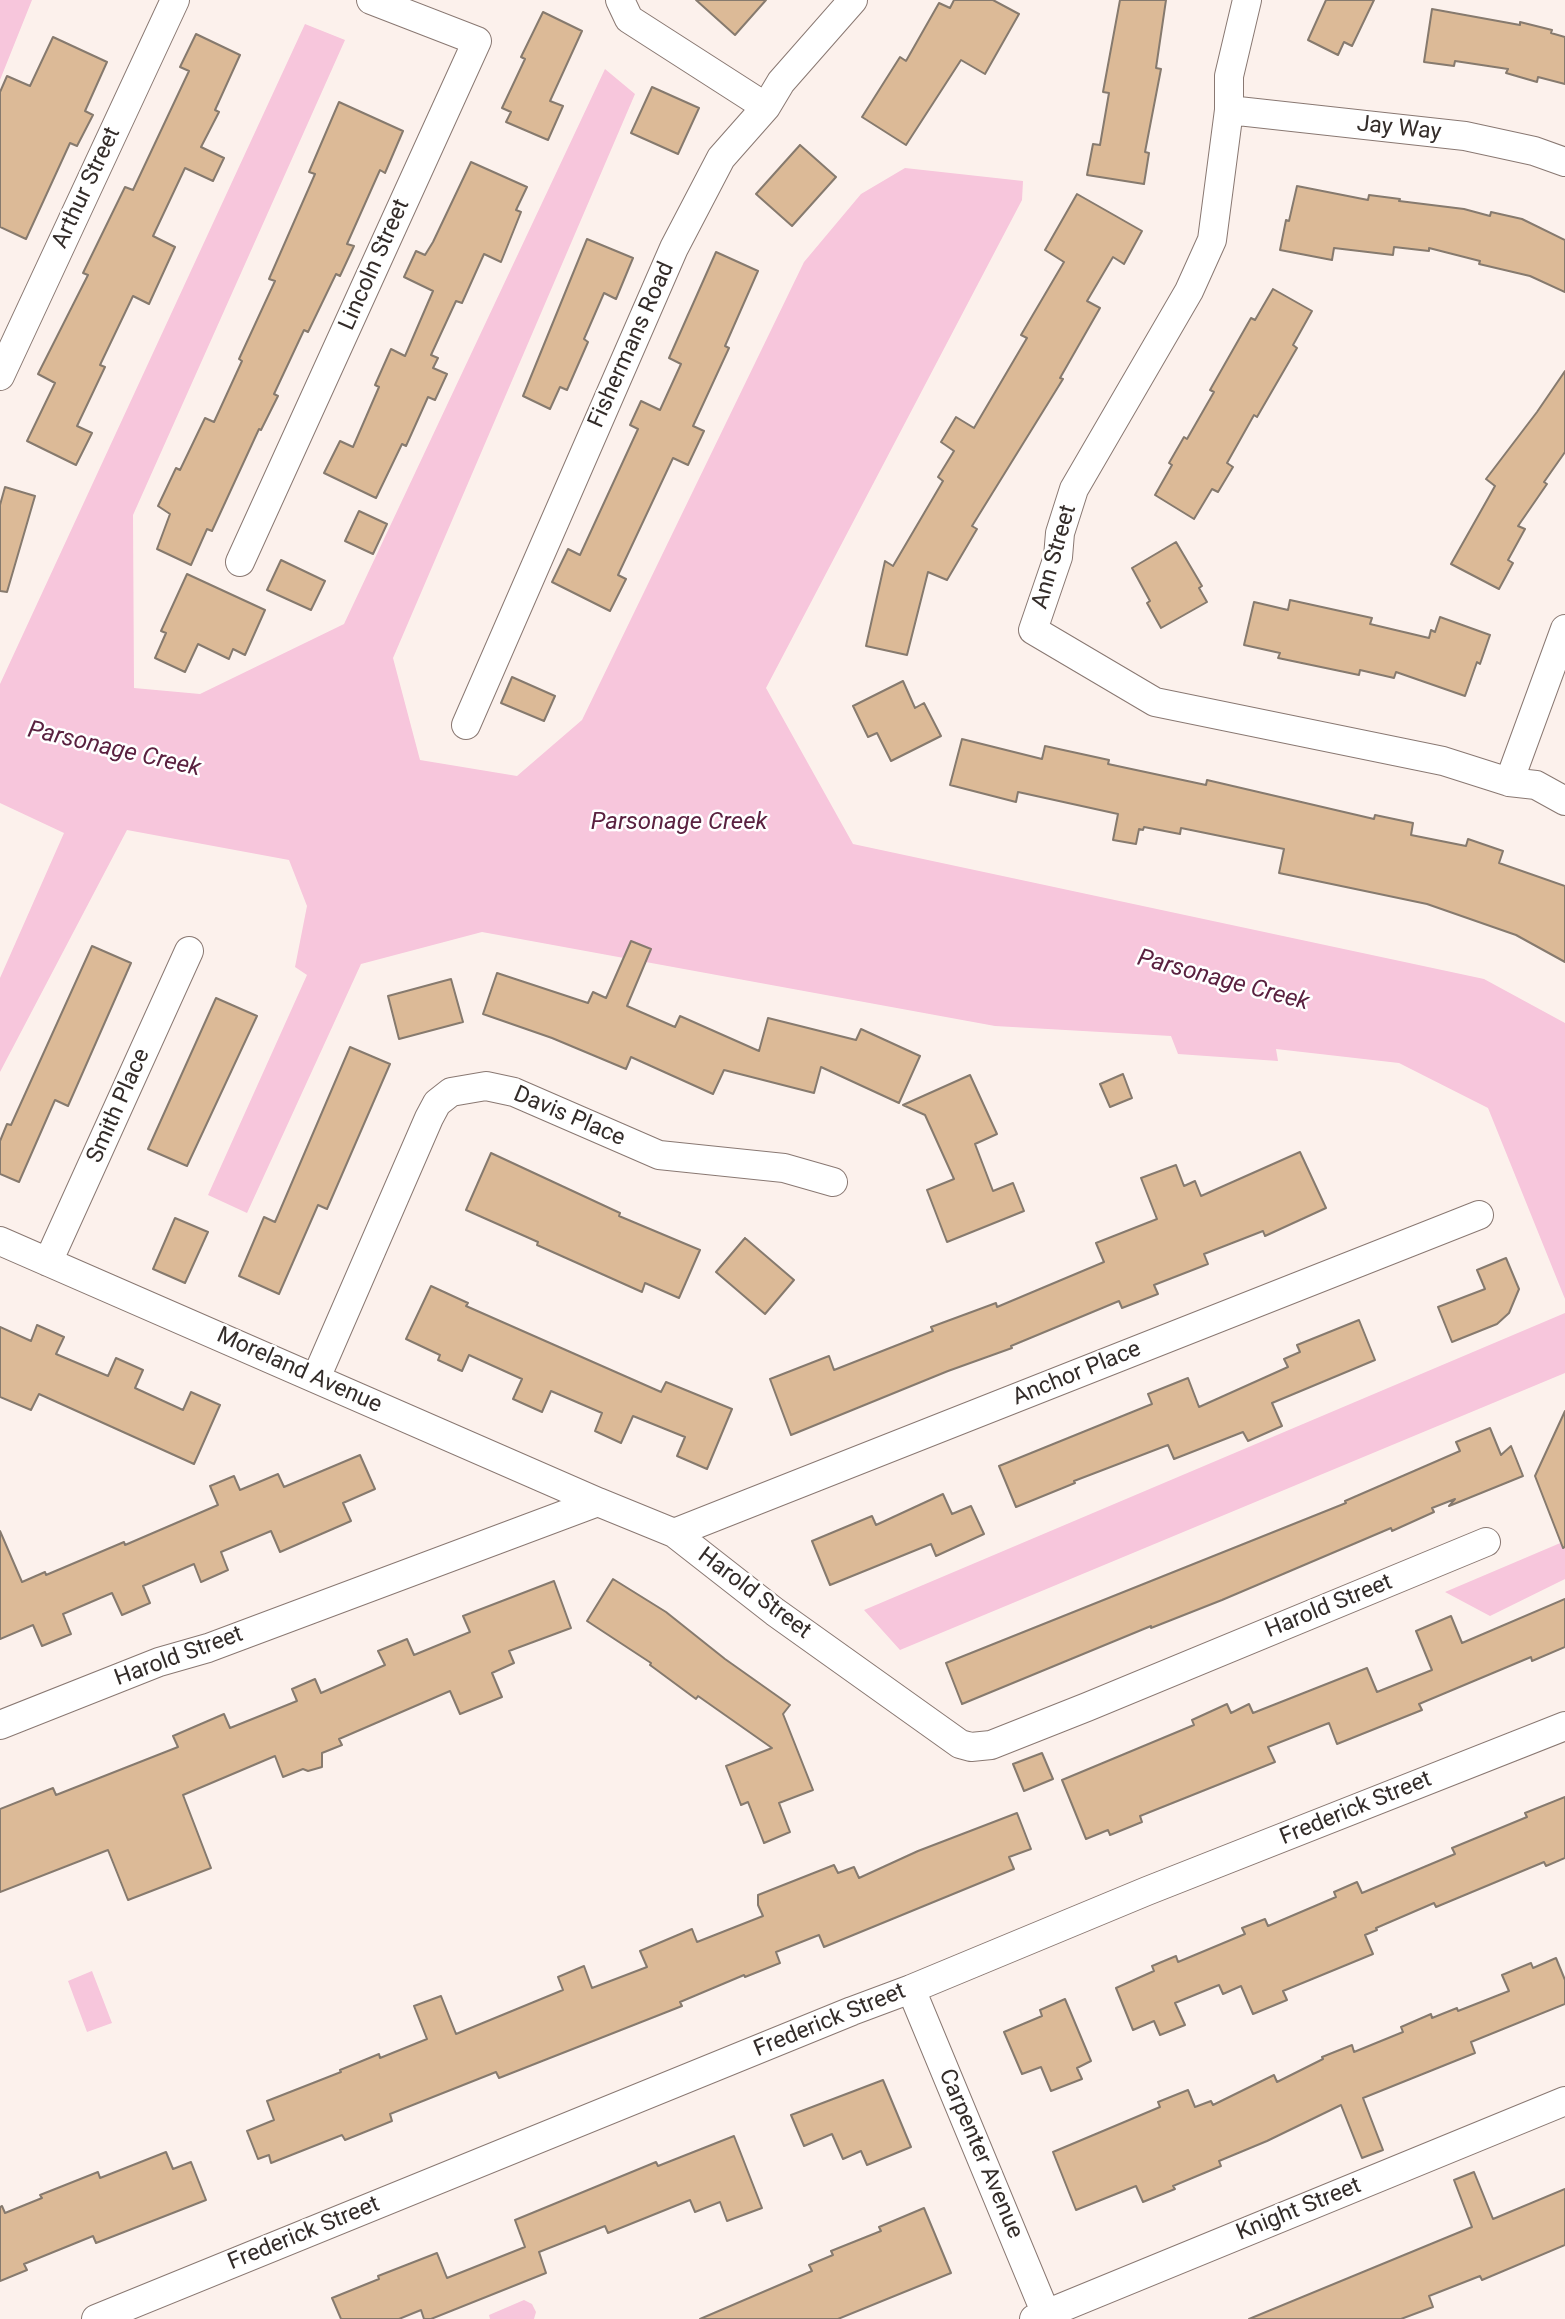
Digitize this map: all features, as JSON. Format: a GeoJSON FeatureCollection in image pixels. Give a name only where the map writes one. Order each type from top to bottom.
{"type":"FeatureCollection","features":[{"type":"Feature","properties":{"kind":"street","name":"Arthur Street"},"geometry":{"type":"LineString","coordinates":[[0,376],[175,0]]}},
{"type":"Feature","properties":{"kind":"street"},"geometry":{"type":"LineString","coordinates":[[371,0],[421,8]]}},
{"type":"Feature","properties":{"kind":"street"},"geometry":{"type":"LineString","coordinates":[[620,0],[629,19],[766,107]]}},
{"type":"Feature","properties":{"kind":"street","name":"Fishermans Road"},"geometry":{"type":"LineString","coordinates":[[466,725],[674,248],[721,158],[766,107],[781,82],[853,0]]}},
{"type":"Feature","properties":{"kind":"street","name":"Ann Street"},"geometry":{"type":"LineString","coordinates":[[1247,0],[1229,76],[1229,110],[1212,240],[1189,291],[1074,489],[1060,533],[1058,557],[1033,630],[1155,702],[1443,761],[1509,782],[1536,785],[1565,801]]}},
{"type":"Feature","properties":{"kind":"street","name":"Lincoln Street"},"geometry":{"type":"LineString","coordinates":[[240,562],[477,41],[421,8]]}},
{"type":"Feature","properties":{"kind":"street","name":"Jay Way"},"geometry":{"type":"LineString","coordinates":[[1229,110],[1465,136],[1535,151],[1565,162]]}},
{"type":"Feature","properties":{"kind":"street"},"geometry":{"type":"LineString","coordinates":[[1509,782],[1565,629]]}},
{"type":"Feature","properties":{"kind":"street","name":"Smith Place"},"geometry":{"type":"LineString","coordinates":[[48,1262],[189,951]]}},
{"type":"Feature","properties":{"kind":"street","name":"Davis Place"},"geometry":{"type":"LineString","coordinates":[[316,1378],[429,1118],[437,1103],[452,1091],[486,1087],[514,1092],[659,1155],[784,1168],[833,1182]]}},
{"type":"Feature","properties":{"kind":"street","name":"Anchor Place"},"geometry":{"type":"LineString","coordinates":[[674,1532],[1479,1215]]}},
{"type":"Feature","properties":{"kind":"street","name":"Moreland Avenue"},"geometry":{"type":"LineString","coordinates":[[0,1241],[597,1502]]}},
{"type":"Feature","properties":{"kind":"street","name":"Harold Street"},"geometry":{"type":"LineString","coordinates":[[0,1725],[159,1662],[208,1648],[597,1502],[674,1532],[775,1612],[960,1744],[971,1747],[990,1745],[1087,1707],[1486,1542]]}},
{"type":"Feature","properties":{"kind":"street","name":"Frederick Street"},"geometry":{"type":"LineString","coordinates":[[96,2319],[1147,1891],[1565,1726]]}},
{"type":"Feature","properties":{"kind":"street","name":"Carpenter Avenue"},"geometry":{"type":"LineString","coordinates":[[911,1989],[1043,2317]]}},
{"type":"Feature","properties":{"kind":"street","name":"Knight Street"},"geometry":{"type":"LineString","coordinates":[[1043,2317],[1565,2101]]}},
{"type":"Feature","properties":{"kind":"water"},"geometry":{"type":"Polygon","coordinates":[[[0,0],[32,0],[0,80],[0,0]]]}},
{"type":"Feature","properties":{"kind":"water","name":"Parsonage Creek"},"geometry":{"type":"Polygon","coordinates":[[[305,24],[345,40],[133,515],[134,688],[200,694],[344,624],[605,69],[635,94],[393,658],[420,760],[517,776],[582,720],[804,262],[861,194],[905,168],[1023,181],[1022,200],[766,688],[853,844],[1484,979],[1565,1023],[1565,1299],[1488,1108],[1399,1063],[1276,1049],[1278,1061],[1178,1054],[1171,1036],[995,1026],[482,932],[361,964],[247,1213],[208,1195],[307,975],[295,967],[307,906],[289,860],[127,830],[0,1072],[0,978],[64,833],[0,803],[0,684],[305,24]]]}},
{"type":"Feature","properties":{"kind":"water"},"geometry":{"type":"Polygon","coordinates":[[[1565,1313],[1565,1373],[900,1650],[864,1610],[1565,1313]]]}},
{"type":"Feature","properties":{"kind":"water"},"geometry":{"type":"Polygon","coordinates":[[[1565,1541],[1565,1579],[1490,1616],[1445,1592],[1565,1541]]]}},
{"type":"Feature","properties":{"kind":"water"},"geometry":{"type":"Polygon","coordinates":[[[92,1971],[112,2023],[87,2032],[68,1981],[92,1971]]]}},
{"type":"Feature","properties":{"kind":"water"},"geometry":{"type":"Polygon","coordinates":[[[524,2300],[532,2304],[536,2312],[534,2319],[490,2319],[489,2315],[524,2300]]]}},
{"type":"Feature","properties":{"kind":"building"},"geometry":{"type":"Polygon","coordinates":[[[696,0],[766,0],[735,35],[696,0]]]}},
{"type":"Feature","properties":{"kind":"building"},"geometry":{"type":"Polygon","coordinates":[[[954,0],[993,0],[1019,14],[985,74],[961,60],[906,145],[862,117],[900,57],[906,61],[939,3],[950,8],[954,0]]]}},
{"type":"Feature","properties":{"kind":"building"},"geometry":{"type":"Polygon","coordinates":[[[1120,0],[1166,0],[1156,68],[1161,69],[1145,152],[1149,153],[1144,184],[1087,175],[1093,144],[1100,145],[1109,93],[1103,92],[1120,0]]]}},
{"type":"Feature","properties":{"kind":"building"},"geometry":{"type":"Polygon","coordinates":[[[1326,0],[1374,0],[1352,46],[1344,42],[1338,55],[1308,40],[1326,0]]]}},
{"type":"Feature","properties":{"kind":"building"},"geometry":{"type":"Polygon","coordinates":[[[1432,9],[1520,25],[1520,22],[1552,30],[1551,33],[1565,37],[1565,84],[1538,77],[1537,82],[1506,73],[1508,69],[1455,61],[1454,66],[1424,62],[1432,9]]]}},
{"type":"Feature","properties":{"kind":"building"},"geometry":{"type":"Polygon","coordinates":[[[543,12],[582,31],[550,101],[563,106],[548,140],[506,122],[511,112],[502,108],[525,59],[521,57],[543,12]]]}},
{"type":"Feature","properties":{"kind":"building"},"geometry":{"type":"Polygon","coordinates":[[[196,34],[240,55],[215,110],[219,112],[201,147],[224,158],[213,181],[185,168],[153,236],[175,247],[149,304],[133,296],[100,365],[105,367],[77,426],[92,433],[76,465],[27,441],[55,383],[38,374],[88,275],[83,273],[125,187],[133,190],[189,71],[180,67],[196,34]]]}},
{"type":"Feature","properties":{"kind":"building"},"geometry":{"type":"Polygon","coordinates":[[[53,37],[107,62],[85,111],[93,115],[77,146],[70,143],[26,239],[0,227],[0,92],[7,76],[30,86],[53,37]]]}},
{"type":"Feature","properties":{"kind":"building"},"geometry":{"type":"Polygon","coordinates":[[[652,87],[699,108],[678,154],[631,133],[652,87]]]}},
{"type":"Feature","properties":{"kind":"building"},"geometry":{"type":"Polygon","coordinates":[[[339,102],[403,131],[385,173],[380,170],[347,244],[354,246],[340,276],[336,274],[308,332],[304,330],[274,394],[278,396],[261,430],[259,429],[212,531],[207,529],[191,565],[157,549],[170,514],[158,506],[176,468],[180,470],[205,418],[214,422],[242,361],[239,359],[275,281],[269,279],[315,174],[309,172],[339,102]]]}},
{"type":"Feature","properties":{"kind":"building"},"geometry":{"type":"Polygon","coordinates":[[[800,145],[836,177],[792,226],[756,194],[800,145]]]}},
{"type":"Feature","properties":{"kind":"building"},"geometry":{"type":"Polygon","coordinates":[[[471,162],[527,187],[516,210],[521,212],[501,262],[484,254],[462,303],[456,301],[431,355],[438,358],[433,368],[447,374],[435,400],[428,397],[406,446],[402,444],[376,498],[324,473],[340,441],[353,447],[379,387],[375,385],[391,349],[405,356],[433,291],[404,277],[416,251],[425,255],[433,242],[471,162]]]}},
{"type":"Feature","properties":{"kind":"building"},"geometry":{"type":"Polygon","coordinates":[[[1297,186],[1368,200],[1369,195],[1464,209],[1490,216],[1491,212],[1522,219],[1565,240],[1565,292],[1530,276],[1429,248],[1429,251],[1394,247],[1393,255],[1334,248],[1332,260],[1280,250],[1297,186]]]}},
{"type":"Feature","properties":{"kind":"building"},"geometry":{"type":"Polygon","coordinates":[[[1077,194],[1142,231],[1124,264],[1113,257],[1087,301],[1100,308],[1060,378],[1063,379],[972,526],[977,529],[947,580],[928,572],[907,655],[866,646],[885,561],[893,566],[943,481],[938,477],[954,451],[941,442],[956,417],[974,428],[1027,338],[1021,335],[1064,262],[1045,250],[1077,194]]]}},
{"type":"Feature","properties":{"kind":"building"},"geometry":{"type":"Polygon","coordinates":[[[587,239],[633,258],[616,299],[604,293],[584,339],[588,342],[567,390],[560,387],[550,409],[523,396],[587,239]]]}},
{"type":"Feature","properties":{"kind":"building"},"geometry":{"type":"Polygon","coordinates":[[[716,252],[758,271],[725,346],[729,348],[693,426],[704,431],[688,465],[673,458],[618,575],[626,579],[610,611],[552,582],[568,549],[580,555],[638,429],[630,425],[641,401],[660,410],[681,364],[669,358],[716,252]]]}},
{"type":"Feature","properties":{"kind":"building"},"geometry":{"type":"Polygon","coordinates":[[[1273,289],[1312,311],[1293,345],[1297,348],[1227,463],[1233,467],[1218,492],[1212,489],[1194,519],[1155,495],[1172,465],[1169,463],[1184,437],[1187,439],[1214,392],[1210,390],[1251,318],[1255,320],[1273,289]]]}},
{"type":"Feature","properties":{"kind":"building"},"geometry":{"type":"Polygon","coordinates":[[[1565,371],[1565,452],[1518,526],[1525,529],[1508,560],[1513,563],[1499,589],[1451,564],[1495,486],[1486,479],[1565,371]]]}},
{"type":"Feature","properties":{"kind":"building"},"geometry":{"type":"Polygon","coordinates":[[[5,487],[35,496],[7,592],[0,591],[0,505],[5,487]]]}},
{"type":"Feature","properties":{"kind":"building"},"geometry":{"type":"Polygon","coordinates":[[[359,511],[387,524],[373,554],[345,541],[359,511]]]}},
{"type":"Feature","properties":{"kind":"building"},"geometry":{"type":"Polygon","coordinates":[[[1176,542],[1202,586],[1199,588],[1207,602],[1161,628],[1132,568],[1176,542]]]}},
{"type":"Feature","properties":{"kind":"building"},"geometry":{"type":"Polygon","coordinates":[[[281,560],[325,581],[311,610],[267,590],[281,560]]]}},
{"type":"Feature","properties":{"kind":"building"},"geometry":{"type":"Polygon","coordinates":[[[187,574],[265,610],[245,655],[233,649],[229,659],[198,644],[185,672],[155,658],[166,633],[161,631],[187,574]]]}},
{"type":"Feature","properties":{"kind":"building"},"geometry":{"type":"Polygon","coordinates":[[[1290,600],[1372,618],[1370,624],[1429,638],[1431,630],[1435,632],[1440,617],[1490,635],[1465,696],[1396,672],[1394,678],[1360,670],[1359,675],[1278,658],[1280,653],[1244,645],[1254,602],[1288,610],[1290,600]]]}},
{"type":"Feature","properties":{"kind":"building"},"geometry":{"type":"Polygon","coordinates":[[[512,677],[555,696],[544,721],[501,703],[512,677]]]}},
{"type":"Feature","properties":{"kind":"building"},"geometry":{"type":"Polygon","coordinates":[[[903,681],[915,708],[924,703],[941,736],[891,761],[877,733],[868,737],[853,706],[903,681]]]}},
{"type":"Feature","properties":{"kind":"building"},"geometry":{"type":"Polygon","coordinates":[[[962,739],[1042,759],[1045,746],[1109,760],[1108,764],[1206,785],[1207,780],[1374,819],[1375,815],[1413,823],[1411,835],[1466,846],[1468,839],[1503,851],[1499,863],[1565,886],[1565,962],[1516,935],[1427,904],[1279,873],[1284,849],[1181,828],[1180,834],[1144,827],[1143,830],[1139,829],[1136,844],[1113,840],[1118,814],[1018,792],[1016,802],[950,785],[962,739]]]}},
{"type":"Feature","properties":{"kind":"building"},"geometry":{"type":"Polygon","coordinates":[[[631,941],[651,949],[627,1006],[675,1027],[680,1016],[759,1051],[768,1018],[856,1040],[861,1029],[920,1056],[899,1103],[821,1067],[814,1093],[724,1070],[713,1094],[631,1057],[626,1069],[552,1038],[483,1014],[497,973],[588,1003],[593,992],[606,998],[631,941]]]}},
{"type":"Feature","properties":{"kind":"building"},"geometry":{"type":"Polygon","coordinates":[[[92,946],[131,963],[68,1106],[55,1100],[19,1182],[0,1174],[0,1141],[7,1124],[11,1125],[92,946]]]}},
{"type":"Feature","properties":{"kind":"building"},"geometry":{"type":"Polygon","coordinates":[[[451,979],[463,1022],[399,1039],[388,996],[451,979]]]}},
{"type":"Feature","properties":{"kind":"building"},"geometry":{"type":"Polygon","coordinates":[[[216,998],[257,1016],[187,1166],[148,1149],[216,998]]]}},
{"type":"Feature","properties":{"kind":"building"},"geometry":{"type":"Polygon","coordinates":[[[350,1047],[390,1064],[327,1209],[318,1205],[279,1294],[239,1276],[264,1217],[275,1222],[350,1047]]]}},
{"type":"Feature","properties":{"kind":"building"},"geometry":{"type":"Polygon","coordinates":[[[1123,1074],[1132,1098],[1110,1107],[1100,1084],[1123,1074]]]}},
{"type":"Feature","properties":{"kind":"building"},"geometry":{"type":"Polygon","coordinates":[[[970,1075],[997,1134],[975,1144],[993,1191],[1013,1183],[1024,1211],[947,1242],[927,1190],[954,1179],[925,1115],[903,1105],[970,1075]]]}},
{"type":"Feature","properties":{"kind":"building"},"geometry":{"type":"Polygon","coordinates":[[[1300,1152],[1326,1208],[1265,1236],[1263,1231],[1204,1254],[1208,1264],[1154,1285],[1158,1294],[1122,1308],[1119,1301],[1011,1346],[1012,1348],[791,1435],[770,1379],[829,1356],[834,1370],[933,1331],[931,1327],[996,1303],[997,1307],[1104,1262],[1096,1243],[1157,1219],[1141,1178],[1176,1165],[1184,1186],[1195,1181],[1201,1196],[1300,1152]]]}},
{"type":"Feature","properties":{"kind":"building"},"geometry":{"type":"Polygon","coordinates":[[[491,1153],[620,1213],[619,1216],[700,1250],[679,1298],[645,1283],[642,1292],[466,1210],[491,1153]]]}},
{"type":"Feature","properties":{"kind":"building"},"geometry":{"type":"Polygon","coordinates":[[[175,1218],[208,1232],[185,1283],[153,1269],[175,1218]]]}},
{"type":"Feature","properties":{"kind":"building"},"geometry":{"type":"Polygon","coordinates":[[[745,1238],[794,1280],[765,1314],[716,1272],[745,1238]]]}},
{"type":"Feature","properties":{"kind":"building"},"geometry":{"type":"Polygon","coordinates":[[[1506,1258],[1519,1289],[1509,1313],[1497,1324],[1452,1342],[1438,1307],[1485,1289],[1477,1270],[1506,1258]]]}},
{"type":"Feature","properties":{"kind":"building"},"geometry":{"type":"Polygon","coordinates":[[[431,1286],[468,1303],[466,1306],[661,1392],[666,1382],[732,1409],[707,1469],[677,1456],[685,1437],[633,1416],[621,1443],[595,1431],[602,1413],[551,1391],[542,1412],[513,1399],[522,1379],[469,1355],[462,1371],[438,1360],[440,1355],[406,1339],[431,1286]]]}},
{"type":"Feature","properties":{"kind":"building"},"geometry":{"type":"Polygon","coordinates":[[[1359,1320],[1375,1360],[1272,1403],[1282,1426],[1248,1441],[1243,1432],[1174,1459],[1168,1445],[1074,1481],[1075,1483],[1016,1507],[999,1466],[1152,1404],[1148,1394],[1188,1378],[1199,1407],[1288,1367],[1284,1359],[1300,1352],[1297,1345],[1359,1320]]]}},
{"type":"Feature","properties":{"kind":"building"},"geometry":{"type":"Polygon","coordinates":[[[37,1325],[64,1337],[56,1354],[108,1376],[116,1358],[143,1370],[135,1388],[183,1410],[191,1392],[220,1405],[194,1464],[39,1394],[31,1410],[0,1397],[0,1327],[31,1341],[37,1325]]]}},
{"type":"Feature","properties":{"kind":"building"},"geometry":{"type":"Polygon","coordinates":[[[1565,1411],[1565,1547],[1563,1548],[1535,1476],[1565,1411]]]}},
{"type":"Feature","properties":{"kind":"building"},"geometry":{"type":"Polygon","coordinates":[[[1490,1428],[1501,1455],[1511,1446],[1523,1476],[1449,1506],[1455,1499],[1432,1508],[1434,1512],[1392,1531],[1391,1528],[1222,1600],[1151,1626],[962,1704],[946,1663],[1346,1503],[1345,1501],[1460,1451],[1456,1442],[1490,1428]]]}},
{"type":"Feature","properties":{"kind":"building"},"geometry":{"type":"Polygon","coordinates":[[[360,1455],[375,1489],[343,1503],[351,1521],[280,1552],[271,1531],[221,1552],[228,1570],[201,1582],[194,1564],[143,1586],[150,1603],[122,1615],[112,1593],[63,1614],[71,1634],[42,1646],[33,1625],[0,1639],[0,1531],[22,1582],[45,1572],[46,1575],[124,1542],[125,1545],[218,1505],[210,1486],[234,1476],[240,1490],[278,1474],[284,1487],[360,1455]]]}},
{"type":"Feature","properties":{"kind":"building"},"geometry":{"type":"Polygon","coordinates":[[[943,1494],[952,1514],[971,1506],[984,1534],[936,1556],[931,1544],[830,1585],[812,1541],[872,1516],[876,1525],[943,1494]]]}},
{"type":"Feature","properties":{"kind":"building"},"geometry":{"type":"Polygon","coordinates":[[[613,1579],[666,1612],[725,1659],[790,1705],[783,1714],[813,1790],[779,1803],[790,1832],[764,1843],[748,1802],[741,1805],[726,1766],[772,1748],[698,1696],[696,1699],[650,1665],[651,1663],[587,1621],[613,1579]]]}},
{"type":"Feature","properties":{"kind":"building"},"geometry":{"type":"Polygon","coordinates":[[[554,1581],[571,1628],[509,1651],[514,1663],[492,1673],[502,1697],[460,1714],[450,1691],[339,1739],[342,1745],[322,1753],[322,1767],[308,1771],[303,1769],[283,1777],[275,1756],[183,1795],[211,1868],[128,1900],[108,1850],[0,1892],[0,1809],[53,1788],[56,1795],[178,1747],[173,1736],[224,1714],[230,1728],[297,1701],[292,1689],[315,1679],[321,1693],[385,1665],[378,1651],[407,1639],[414,1655],[470,1632],[463,1616],[554,1581]]]}},
{"type":"Feature","properties":{"kind":"building"},"geometry":{"type":"Polygon","coordinates":[[[1565,1599],[1565,1647],[1532,1661],[1531,1657],[1419,1704],[1422,1710],[1337,1744],[1329,1723],[1268,1747],[1275,1762],[1140,1816],[1142,1822],[1110,1835],[1108,1830],[1086,1839],[1062,1780],[1194,1725],[1192,1720],[1227,1704],[1231,1713],[1249,1704],[1253,1713],[1367,1668],[1377,1692],[1432,1670],[1416,1631],[1451,1616],[1462,1643],[1565,1599]]]}},
{"type":"Feature","properties":{"kind":"building"},"geometry":{"type":"Polygon","coordinates":[[[1042,1753],[1053,1779],[1024,1791],[1013,1764],[1042,1753]]]}},
{"type":"Feature","properties":{"kind":"building"},"geometry":{"type":"Polygon","coordinates":[[[1565,1797],[1565,1858],[1546,1866],[1544,1862],[1436,1907],[1434,1903],[1376,1928],[1377,1930],[1365,1935],[1373,1954],[1283,1991],[1287,2000],[1253,2014],[1241,1986],[1223,1994],[1219,1985],[1175,2003],[1185,2025],[1160,2035],[1154,2021],[1133,2030],[1116,1988],[1154,1971],[1152,1966],[1176,1956],[1178,1962],[1245,1934],[1242,1928],[1265,1919],[1268,1926],[1336,1897],[1334,1892],[1357,1882],[1362,1893],[1455,1854],[1452,1848],[1527,1817],[1525,1813],[1565,1797]]]}},
{"type":"Feature","properties":{"kind":"building"},"geometry":{"type":"Polygon","coordinates":[[[1017,1813],[1031,1849],[1009,1857],[1014,1869],[824,1947],[819,1935],[776,1952],[780,1963],[680,2002],[682,2006],[499,2078],[496,2072],[390,2114],[392,2121],[345,2140],[342,2135],[271,2163],[269,2155],[258,2159],[247,2131],[274,2120],[267,2101],[379,2054],[380,2058],[427,2039],[414,2006],[441,1996],[456,2034],[563,1990],[558,1977],[584,1966],[592,1988],[647,1967],[640,1951],[692,1929],[697,1942],[763,1916],[758,1905],[758,1895],[834,1865],[838,1873],[854,1867],[859,1878],[918,1851],[1017,1813]]]}},
{"type":"Feature","properties":{"kind":"building"},"geometry":{"type":"Polygon","coordinates":[[[1556,1958],[1565,1980],[1565,2004],[1471,2042],[1475,2053],[1363,2098],[1383,2150],[1362,2158],[1341,2105],[1219,2161],[1221,2166],[1143,2202],[1136,2186],[1076,2210],[1053,2152],[1160,2107],[1158,2102],[1188,2090],[1195,2107],[1211,2101],[1213,2105],[1274,2075],[1277,2082],[1323,2059],[1322,2057],[1352,2045],[1354,2052],[1403,2032],[1401,2027],[1431,2014],[1432,2018],[1457,2008],[1458,2011],[1509,1991],[1502,1975],[1531,1963],[1533,1968],[1556,1958]]]}},
{"type":"Feature","properties":{"kind":"building"},"geometry":{"type":"Polygon","coordinates":[[[1065,1999],[1091,2061],[1077,2068],[1082,2079],[1051,2091],[1041,2067],[1022,2074],[1004,2032],[1042,2016],[1040,2010],[1065,1999]]]}},
{"type":"Feature","properties":{"kind":"building"},"geometry":{"type":"Polygon","coordinates":[[[883,2080],[911,2147],[867,2165],[861,2151],[843,2159],[832,2134],[804,2146],[791,2115],[883,2080]]]}},
{"type":"Feature","properties":{"kind":"building"},"geometry":{"type":"Polygon","coordinates":[[[734,2136],[762,2208],[727,2221],[720,2202],[695,2212],[690,2200],[608,2233],[605,2226],[539,2252],[546,2273],[431,2319],[424,2319],[421,2310],[399,2319],[341,2319],[332,2298],[379,2279],[378,2276],[437,2253],[447,2278],[525,2247],[515,2220],[656,2162],[658,2166],[734,2136]]]}},
{"type":"Feature","properties":{"kind":"building"},"geometry":{"type":"Polygon","coordinates":[[[166,2152],[173,2169],[191,2162],[206,2200],[96,2243],[93,2236],[24,2264],[27,2270],[0,2281],[0,2207],[2,2206],[5,2213],[42,2198],[40,2195],[98,2172],[100,2178],[166,2152]]]}},
{"type":"Feature","properties":{"kind":"building"},"geometry":{"type":"Polygon","coordinates":[[[1474,2172],[1493,2219],[1565,2189],[1565,2245],[1482,2280],[1480,2276],[1429,2296],[1433,2307],[1401,2319],[1249,2319],[1472,2227],[1454,2180],[1474,2172]]]}},
{"type":"Feature","properties":{"kind":"building"},"geometry":{"type":"Polygon","coordinates":[[[924,2208],[951,2273],[838,2319],[700,2319],[812,2271],[809,2265],[833,2255],[831,2251],[881,2231],[879,2227],[924,2208]]]}}]}
